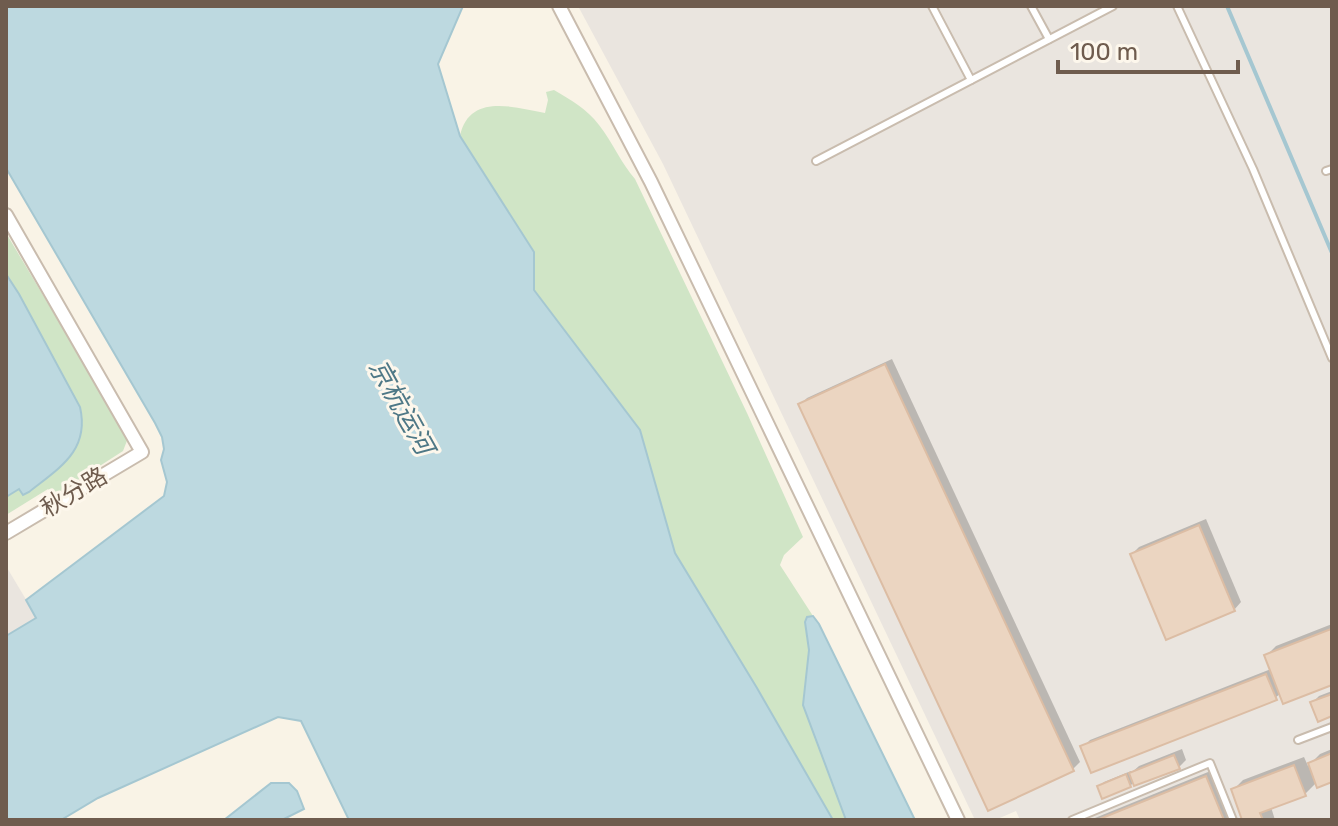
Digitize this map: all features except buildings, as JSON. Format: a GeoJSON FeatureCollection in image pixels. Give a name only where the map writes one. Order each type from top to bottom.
{"type":"FeatureCollection","features":[{"type":"Feature","properties":{"kind":"street"},"geometry":{"type":"LineString","coordinates":[[559,6],[651,182],[958,820]]}},
{"type":"Feature","properties":{"kind":"street","name":"秋分路"},"geometry":{"type":"LineString","coordinates":[[6,215],[142,452],[6,533]]}},
{"type":"Feature","properties":{"kind":"lane"},"geometry":{"type":"LineString","coordinates":[[932,6],[971,80]]}},
{"type":"Feature","properties":{"kind":"lane"},"geometry":{"type":"LineString","coordinates":[[1031,6],[1049,39]]}},
{"type":"Feature","properties":{"kind":"lane"},"geometry":{"type":"LineString","coordinates":[[816,161],[1113,6]]}},
{"type":"Feature","properties":{"kind":"lane"},"geometry":{"type":"LineString","coordinates":[[1177,6],[1253,169],[1332,358]]}},
{"type":"Feature","properties":{"kind":"lane"},"geometry":{"type":"LineString","coordinates":[[1298,740],[1332,727]]}},
{"type":"Feature","properties":{"kind":"lane"},"geometry":{"type":"LineString","coordinates":[[1072,820],[1210,763],[1233,820]]}},
{"type":"Feature","properties":{"kind":"shaded area"},"geometry":{"type":"Polygon","coordinates":[[[578,6],[1332,6],[1332,820],[1020,820],[1016,811],[995,820],[975,820],[663,164],[578,6]]]}},
{"type":"Feature","properties":{"kind":"shaded area"},"geometry":{"type":"Polygon","coordinates":[[[6,566],[37,618],[6,636],[6,566]]]}},
{"type":"Feature","properties":{"kind":"green space"},"geometry":{"type":"Polygon","coordinates":[[[554,90],[594,119],[635,179],[803,537],[784,555],[780,565],[813,616],[807,617],[805,622],[809,650],[803,705],[846,820],[833,820],[674,553],[640,430],[533,290],[534,252],[460,136],[465,122],[483,108],[507,106],[545,113],[546,92],[554,90]]]}},
{"type":"Feature","properties":{"kind":"green space"},"geometry":{"type":"Polygon","coordinates":[[[6,233],[128,438],[123,451],[53,496],[48,489],[6,515],[6,233]]]}},
{"type":"Feature","properties":{"kind":"water","name":"京杭运河"},"geometry":{"type":"Polygon","coordinates":[[[6,6],[463,6],[438,64],[460,136],[534,252],[534,290],[640,430],[675,553],[833,820],[349,820],[301,721],[278,717],[98,798],[61,820],[6,820],[6,636],[36,618],[26,600],[164,496],[167,482],[161,460],[164,449],[162,437],[155,423],[6,168],[6,6]]]}},
{"type":"Feature","properties":{"kind":"water"},"geometry":{"type":"Polygon","coordinates":[[[6,274],[80,407],[82,422],[76,447],[61,466],[29,492],[23,495],[19,489],[6,497],[6,274]]]}},
{"type":"Feature","properties":{"kind":"water"},"geometry":{"type":"Polygon","coordinates":[[[813,616],[915,820],[846,820],[803,705],[809,650],[805,622],[807,617],[813,616]]]}},
{"type":"Feature","properties":{"kind":"water"},"geometry":{"type":"Polygon","coordinates":[[[271,783],[289,783],[297,791],[304,809],[282,820],[224,820],[271,783]]]}},
{"type":"Feature","properties":{"kind":"waterway"},"geometry":{"type":"LineString","coordinates":[[1227,6],[1332,253]]}}]}
